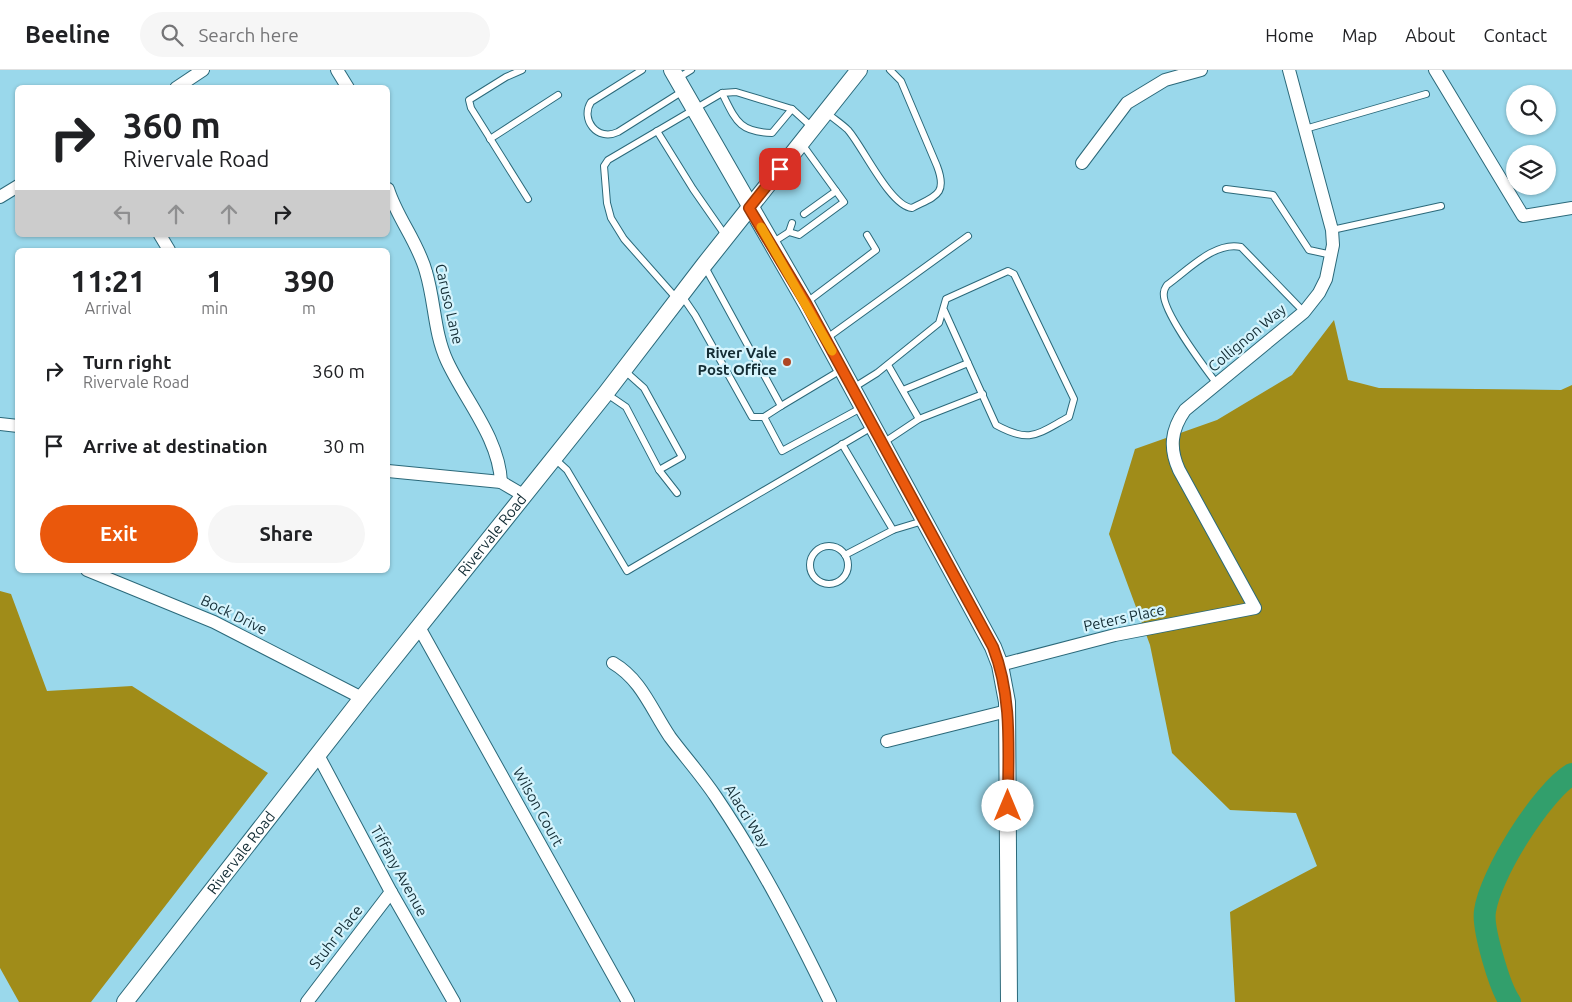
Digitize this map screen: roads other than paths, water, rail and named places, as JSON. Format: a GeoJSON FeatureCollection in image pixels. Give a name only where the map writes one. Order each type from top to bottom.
{"type":"FeatureCollection","features":[{"type":"Feature","properties":{"kind":"street"},"geometry":{"type":"LineString","coordinates":[[180,85],[203,70]]}},
{"type":"Feature","properties":{"kind":"street"},"geometry":{"type":"LineString","coordinates":[[337,70],[346,85]]}},
{"type":"Feature","properties":{"kind":"street","name":"Rivervale Road"},"geometry":{"type":"LineString","coordinates":[[125,1002],[362,698],[420,628],[523,495],[606,393],[726,236],[859,70]]}},
{"type":"Feature","properties":{"kind":"street"},"geometry":{"type":"LineString","coordinates":[[1082,163],[1127,103],[1165,80],[1202,70]]}},
{"type":"Feature","properties":{"kind":"street","name":"Collignon Way"},"geometry":{"type":"LineString","coordinates":[[1255,608],[1174,458],[1173,434],[1177,421],[1185,410],[1304,312],[1319,293],[1326,279],[1332,255],[1332,230],[1289,70]]}},
{"type":"Feature","properties":{"kind":"street"},"geometry":{"type":"LineString","coordinates":[[1435,70],[1523,216],[1572,208]]}},
{"type":"Feature","properties":{"kind":"street"},"geometry":{"type":"LineString","coordinates":[[677,80],[749,208],[806,303],[993,647],[1000,665],[1005,687],[1007,711],[1009,1002]]}},
{"type":"Feature","properties":{"kind":"street"},"geometry":{"type":"LineString","coordinates":[[0,197],[15,188]]}},
{"type":"Feature","properties":{"kind":"street","name":"Caruso Lane"},"geometry":{"type":"LineString","coordinates":[[390,196],[394,209],[412,236],[420,254],[428,281],[440,343],[446,360],[497,454],[501,482]]}},
{"type":"Feature","properties":{"kind":"street"},"geometry":{"type":"LineString","coordinates":[[161,237],[168,248]]}},
{"type":"Feature","properties":{"kind":"street"},"geometry":{"type":"LineString","coordinates":[[0,424],[15,426]]}},
{"type":"Feature","properties":{"kind":"street"},"geometry":{"type":"LineString","coordinates":[[390,471],[501,482],[523,495]]}},
{"type":"Feature","properties":{"kind":"street","name":"Bock Drive"},"geometry":{"type":"LineString","coordinates":[[95,573],[214,622],[362,698]]}},
{"type":"Feature","properties":{"kind":"street","name":"Peters Place"},"geometry":{"type":"LineString","coordinates":[[1000,665],[1115,636],[1255,608]]}},
{"type":"Feature","properties":{"kind":"street","name":"Wilson Court"},"geometry":{"type":"LineString","coordinates":[[420,628],[628,1002]]}},
{"type":"Feature","properties":{"kind":"street","name":"Alacci Way"},"geometry":{"type":"LineString","coordinates":[[613,663],[625,670],[638,684],[664,728],[715,795],[745,842],[801,942],[830,1002]]}},
{"type":"Feature","properties":{"kind":"street"},"geometry":{"type":"LineString","coordinates":[[888,741],[1007,711]]}},
{"type":"Feature","properties":{"kind":"street","name":"Tiffany Avenue"},"geometry":{"type":"LineString","coordinates":[[318,755],[391,892],[454,1002]]}},
{"type":"Feature","properties":{"kind":"street","name":"Stuhr Place"},"geometry":{"type":"LineString","coordinates":[[307,1002],[391,892]]}},
{"type":"Feature","properties":{"kind":"lane"},"geometry":{"type":"LineString","coordinates":[[522,70],[506,77],[469,100],[471,108],[528,199]]}},
{"type":"Feature","properties":{"kind":"lane"},"geometry":{"type":"LineString","coordinates":[[642,70],[591,102],[588,107],[590,121],[601,135],[606,136],[618,132],[691,70]]}},
{"type":"Feature","properties":{"kind":"lane"},"geometry":{"type":"LineString","coordinates":[[826,112],[847,129],[890,193],[902,205],[912,208],[938,194],[942,188],[942,178],[901,82],[890,70]]}},
{"type":"Feature","properties":{"kind":"lane"},"geometry":{"type":"LineString","coordinates":[[813,128],[792,109],[736,92],[722,94],[608,160],[604,166],[607,204],[611,218],[624,239],[695,315],[752,417],[764,416],[842,370]]}},
{"type":"Feature","properties":{"kind":"lane"},"geometry":{"type":"LineString","coordinates":[[722,94],[738,123],[747,130],[772,134],[792,109]]}},
{"type":"Feature","properties":{"kind":"lane"},"geometry":{"type":"LineString","coordinates":[[1305,129],[1426,94]]}},
{"type":"Feature","properties":{"kind":"lane"},"geometry":{"type":"LineString","coordinates":[[490,139],[558,95]]}},
{"type":"Feature","properties":{"kind":"lane"},"geometry":{"type":"LineString","coordinates":[[657,131],[692,189],[726,236]]}},
{"type":"Feature","properties":{"kind":"lane"},"geometry":{"type":"LineString","coordinates":[[789,232],[799,235],[844,202],[801,143]]}},
{"type":"Feature","properties":{"kind":"lane"},"geometry":{"type":"LineString","coordinates":[[1226,189],[1273,195],[1309,250],[1332,255]]}},
{"type":"Feature","properties":{"kind":"lane"},"geometry":{"type":"LineString","coordinates":[[804,214],[836,191]]}},
{"type":"Feature","properties":{"kind":"lane"},"geometry":{"type":"LineString","coordinates":[[1332,230],[1441,206]]}},
{"type":"Feature","properties":{"kind":"lane"},"geometry":{"type":"LineString","coordinates":[[771,243],[789,232],[792,223]]}},
{"type":"Feature","properties":{"kind":"lane"},"geometry":{"type":"LineString","coordinates":[[806,303],[876,250],[867,235]]}},
{"type":"Feature","properties":{"kind":"lane"},"geometry":{"type":"LineString","coordinates":[[825,340],[968,236]]}},
{"type":"Feature","properties":{"kind":"lane"},"geometry":{"type":"LineString","coordinates":[[1217,384],[1182,335],[1165,302],[1164,292],[1167,285],[1220,248],[1232,245],[1241,247],[1304,312]]}},
{"type":"Feature","properties":{"kind":"lane"},"geometry":{"type":"LineString","coordinates":[[704,265],[781,406]]}},
{"type":"Feature","properties":{"kind":"lane"},"geometry":{"type":"LineString","coordinates":[[852,389],[888,364],[940,323],[946,299],[1008,271],[1011,272],[1074,399],[1069,417],[1032,436],[1014,434],[996,425],[944,310]]}},
{"type":"Feature","properties":{"kind":"lane"},"geometry":{"type":"LineString","coordinates":[[902,390],[968,362]]}},
{"type":"Feature","properties":{"kind":"lane"},"geometry":{"type":"LineString","coordinates":[[888,364],[919,419]]}},
{"type":"Feature","properties":{"kind":"lane"},"geometry":{"type":"LineString","coordinates":[[624,370],[644,388],[682,457],[659,470]]}},
{"type":"Feature","properties":{"kind":"lane"},"geometry":{"type":"LineString","coordinates":[[606,393],[626,407],[659,470],[677,493]]}},
{"type":"Feature","properties":{"kind":"lane"},"geometry":{"type":"LineString","coordinates":[[882,444],[919,419],[983,394]]}},
{"type":"Feature","properties":{"kind":"lane"},"geometry":{"type":"LineString","coordinates":[[764,416],[782,451],[862,407]]}},
{"type":"Feature","properties":{"kind":"lane"},"geometry":{"type":"LineString","coordinates":[[554,458],[567,470],[628,571],[873,426]]}},
{"type":"Feature","properties":{"kind":"lane"},"geometry":{"type":"LineString","coordinates":[[842,444],[893,530]]}},
{"type":"Feature","properties":{"kind":"lane"},"geometry":{"type":"LineString","coordinates":[[846,555],[893,530],[924,520]]}},
{"type":"Feature","properties":{"kind":"lane"},"geometry":{"type":"LineString","coordinates":[[831,546],[842,550],[846,555],[848,568],[846,574],[836,583],[823,583],[813,575],[810,562],[815,552],[820,548],[831,546]]}},
{"type":"Feature","properties":{"kind":"waterway"},"geometry":{"type":"LineString","coordinates":[[1510,1002],[1497,972],[1486,930],[1485,911],[1489,896],[1496,877],[1532,816],[1546,798],[1572,774]]}},
{"type":"Feature","properties":{"kind":"place","name":"River Vale Post Office"},"geometry":{"type":"Point","coordinates":[787,362]}}]}
